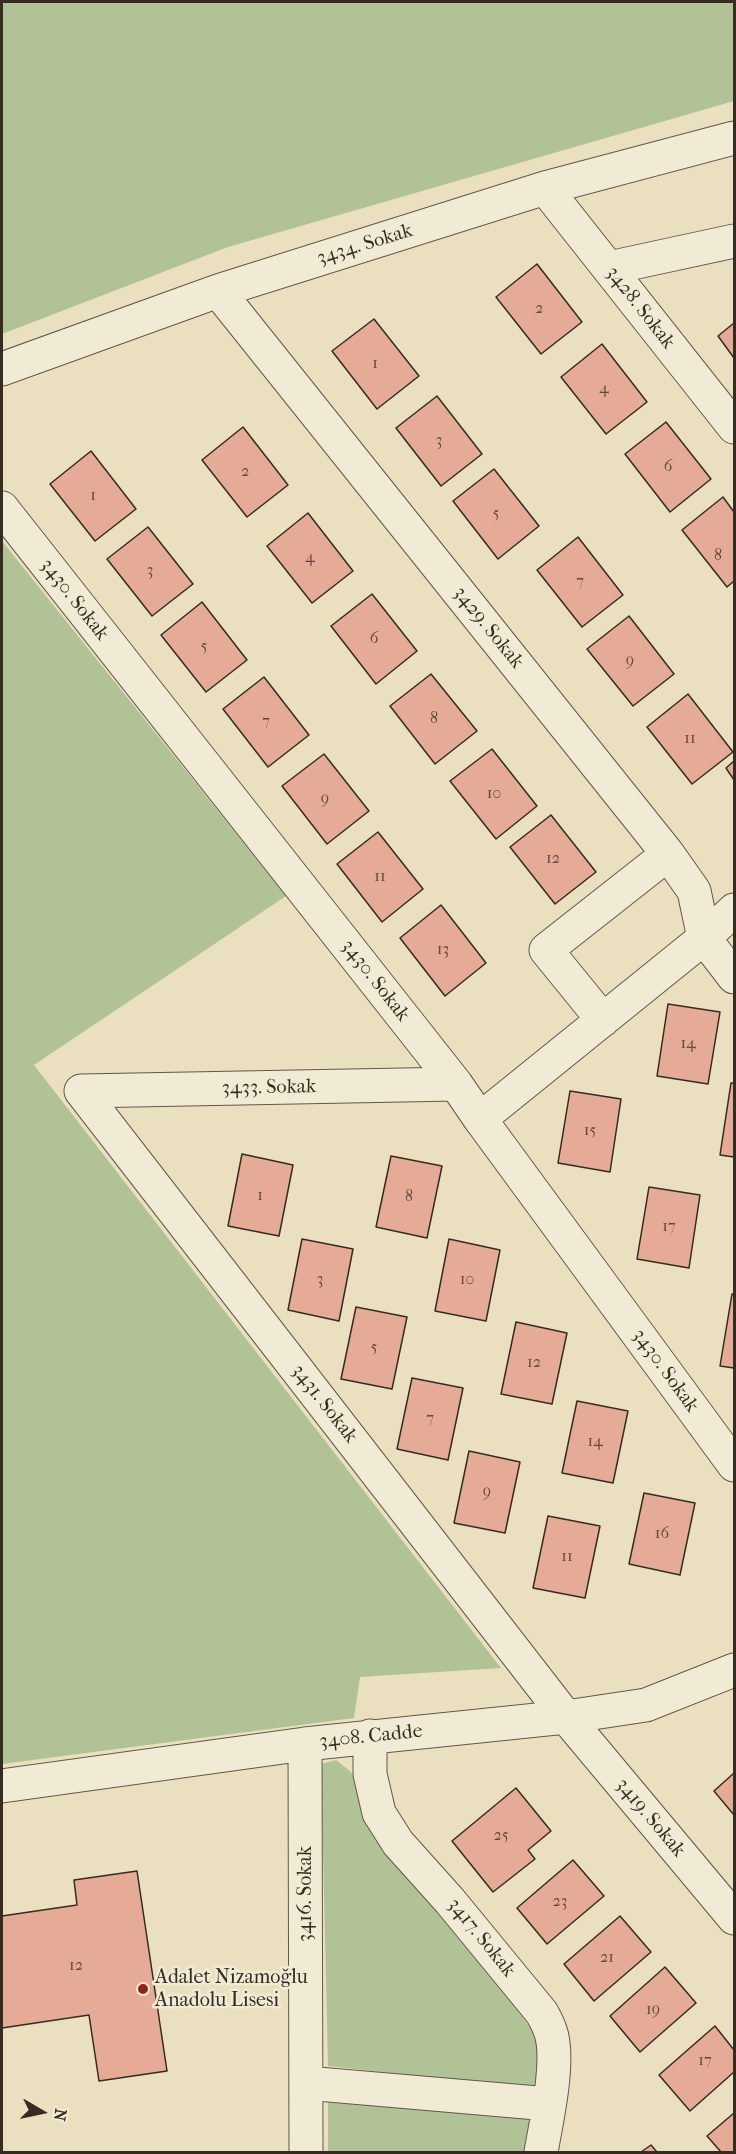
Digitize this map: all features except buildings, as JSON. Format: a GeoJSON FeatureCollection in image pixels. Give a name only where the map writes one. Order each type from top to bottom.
{"type":"FeatureCollection","features":[{"type":"Feature","properties":{"kind":"street","name":"3434. Sokak"},"geometry":{"type":"LineString","coordinates":[[2,369],[218,291],[545,188],[735,138]]}},
{"type":"Feature","properties":{"kind":"street","name":"3428. Sokak"},"geometry":{"type":"LineString","coordinates":[[545,188],[735,427]]}},
{"type":"Feature","properties":{"kind":"street"},"geometry":{"type":"LineString","coordinates":[[609,268],[735,241]]}},
{"type":"Feature","properties":{"kind":"street","name":"3429. Sokak"},"geometry":{"type":"LineString","coordinates":[[218,291],[669,854],[694,891],[704,938],[735,977]]}},
{"type":"Feature","properties":{"kind":"street","name":"3430. Sokak"},"geometry":{"type":"LineString","coordinates":[[2,508],[456,1084],[735,1465]]}},
{"type":"Feature","properties":{"kind":"street"},"geometry":{"type":"LineString","coordinates":[[603,1020],[546,950],[669,854]]}},
{"type":"Feature","properties":{"kind":"street"},"geometry":{"type":"LineString","coordinates":[[480,1119],[704,938],[735,909]]}},
{"type":"Feature","properties":{"kind":"street","name":"3433. Sokak"},"geometry":{"type":"LineString","coordinates":[[81,1091],[456,1084]]}},
{"type":"Feature","properties":{"kind":"street","name":"3431. Sokak"},"geometry":{"type":"LineString","coordinates":[[81,1091],[566,1717]]}},
{"type":"Feature","properties":{"kind":"street","name":"3408. Cadde"},"geometry":{"type":"LineString","coordinates":[[2,1786],[305,1744],[566,1717],[646,1705],[735,1670]]}},
{"type":"Feature","properties":{"kind":"street","name":"3419. Sokak"},"geometry":{"type":"LineString","coordinates":[[566,1717],[735,1918]]}},
{"type":"Feature","properties":{"kind":"street","name":"3417. Sokak"},"geometry":{"type":"LineString","coordinates":[[370,1736],[370,1774],[379,1813],[398,1843],[450,1901],[542,2013],[551,2032],[553,2049],[549,2104],[541,2152]]}},
{"type":"Feature","properties":{"kind":"street","name":"3416. Sokak"},"geometry":{"type":"LineString","coordinates":[[305,1744],[306,2152]]}},
{"type":"Feature","properties":{"kind":"street"},"geometry":{"type":"LineString","coordinates":[[306,2084],[549,2104]]}},
{"type":"Feature","properties":{"kind":"green space"},"geometry":{"type":"Polygon","coordinates":[[[2,2],[734,2],[734,101],[228,247],[2,334],[2,2]]]}},
{"type":"Feature","properties":{"kind":"green space"},"geometry":{"type":"Polygon","coordinates":[[[2,541],[286,896],[34,1065],[501,1668],[360,1677],[354,1718],[2,1764],[2,541]]]}},
{"type":"Feature","properties":{"kind":"green space"},"geometry":{"type":"Polygon","coordinates":[[[336,1760],[350,1771],[536,2036],[541,2090],[328,2066],[321,1764],[336,1760]]]}},
{"type":"Feature","properties":{"kind":"green space"},"geometry":{"type":"Polygon","coordinates":[[[328,2102],[534,2118],[528,2152],[328,2152],[328,2102]]]}},
{"type":"Feature","properties":{"kind":"place","name":"Adalet Nizamoğlu Anadolu Lisesi"},"geometry":{"type":"Point","coordinates":[143,1989]}}]}
